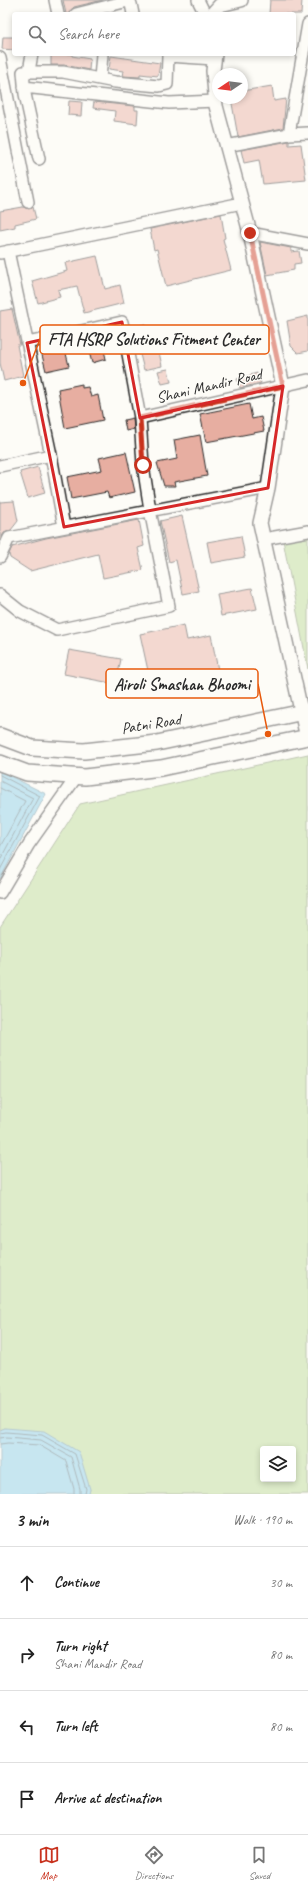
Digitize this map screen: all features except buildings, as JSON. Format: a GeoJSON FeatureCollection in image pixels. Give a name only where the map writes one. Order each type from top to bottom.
{"type":"FeatureCollection","features":[{"type":"Feature","properties":{"kind":"main road","name":"Patni Road"},"geometry":{"type":"LineString","coordinates":[[0,736],[32,748],[84,751],[157,743],[305,712]]}},
{"type":"Feature","properties":{"kind":"main road"},"geometry":{"type":"LineString","coordinates":[[0,763],[27,773],[77,776],[161,768],[307,737]]}},
{"type":"Feature","properties":{"kind":"street"},"geometry":{"type":"LineString","coordinates":[[55,0],[58,12]]}},
{"type":"Feature","properties":{"kind":"street"},"geometry":{"type":"LineString","coordinates":[[198,0],[204,12]]}},
{"type":"Feature","properties":{"kind":"street"},"geometry":{"type":"LineString","coordinates":[[214,12],[220,5],[241,0]]}},
{"type":"Feature","properties":{"kind":"street"},"geometry":{"type":"LineString","coordinates":[[84,12],[128,1],[131,4],[132,12]]}},
{"type":"Feature","properties":{"kind":"street"},"geometry":{"type":"LineString","coordinates":[[289,134],[308,24]]}},
{"type":"Feature","properties":{"kind":"street"},"geometry":{"type":"LineString","coordinates":[[29,71],[32,56]]}},
{"type":"Feature","properties":{"kind":"street"},"geometry":{"type":"LineString","coordinates":[[100,79],[102,56]]}},
{"type":"Feature","properties":{"kind":"street"},"geometry":{"type":"LineString","coordinates":[[39,159],[24,87],[23,72],[63,72],[100,79],[159,86],[167,84],[168,56],[215,56],[213,68]]}},
{"type":"Feature","properties":{"kind":"street"},"geometry":{"type":"LineString","coordinates":[[0,58],[28,202]]}},
{"type":"Feature","properties":{"kind":"street"},"geometry":{"type":"LineString","coordinates":[[24,87],[169,103],[212,101]]}},
{"type":"Feature","properties":{"kind":"street"},"geometry":{"type":"LineString","coordinates":[[217,104],[226,146],[250,233],[283,386],[268,488],[260,523],[305,712],[307,737]]}},
{"type":"Feature","properties":{"kind":"street"},"geometry":{"type":"LineString","coordinates":[[226,146],[289,134],[308,133]]}},
{"type":"Feature","properties":{"kind":"street"},"geometry":{"type":"LineString","coordinates":[[64,527],[51,455],[27,343],[4,252],[242,203]]}},
{"type":"Feature","properties":{"kind":"street"},"geometry":{"type":"LineString","coordinates":[[250,233],[308,244]]}},
{"type":"Feature","properties":{"kind":"street"},"geometry":{"type":"LineString","coordinates":[[0,595],[20,611],[57,630],[169,606],[150,510],[143,465],[140,418],[122,322],[27,343]]}},
{"type":"Feature","properties":{"kind":"street","name":"Shani Mandir Road"},"geometry":{"type":"LineString","coordinates":[[140,418],[308,380]]}},
{"type":"Feature","properties":{"kind":"street"},"geometry":{"type":"LineString","coordinates":[[0,466],[51,455]]}},
{"type":"Feature","properties":{"kind":"street"},"geometry":{"type":"LineString","coordinates":[[0,556],[9,538],[268,488]]}},
{"type":"Feature","properties":{"kind":"street"},"geometry":{"type":"LineString","coordinates":[[264,539],[308,531]]}},
{"type":"Feature","properties":{"kind":"street"},"geometry":{"type":"LineString","coordinates":[[0,894],[29,844],[77,776]]}},
{"type":"Feature","properties":{"kind":"highlighted area"},"geometry":{"type":"Polygon","coordinates":[[[122,322],[140,418],[283,386],[268,488],[64,527],[27,343],[122,322]]]}},
{"type":"Feature","properties":{"kind":"green space"},"geometry":{"type":"Polygon","coordinates":[[[307,531],[308,537],[308,669],[282,535],[307,531]]]}},
{"type":"Feature","properties":{"kind":"green space"},"geometry":{"type":"Polygon","coordinates":[[[308,754],[308,1494],[89,1494],[90,1489],[5,1428],[0,1430],[0,927],[80,804],[308,754]]]}},
{"type":"Feature","properties":{"kind":"water"},"geometry":{"type":"Polygon","coordinates":[[[0,771],[46,794],[0,879],[0,771]]]}},
{"type":"Feature","properties":{"kind":"water"},"geometry":{"type":"Polygon","coordinates":[[[5,1428],[44,1431],[79,1452],[90,1489],[89,1494],[0,1494],[0,1430],[5,1428]]]}},
{"type":"Feature","properties":{"kind":"place","name":"FTA HSRP Solutions Fitment Center"},"geometry":{"type":"Point","coordinates":[23,383]}},
{"type":"Feature","properties":{"kind":"place","name":"Airoli Smashan Bhoomi"},"geometry":{"type":"Point","coordinates":[268,734]}},
{"type":"Feature","properties":{"kind":"route"},"geometry":{"type":"LineString","coordinates":[[143,465],[140,418],[283,386],[250,233]]}}]}
